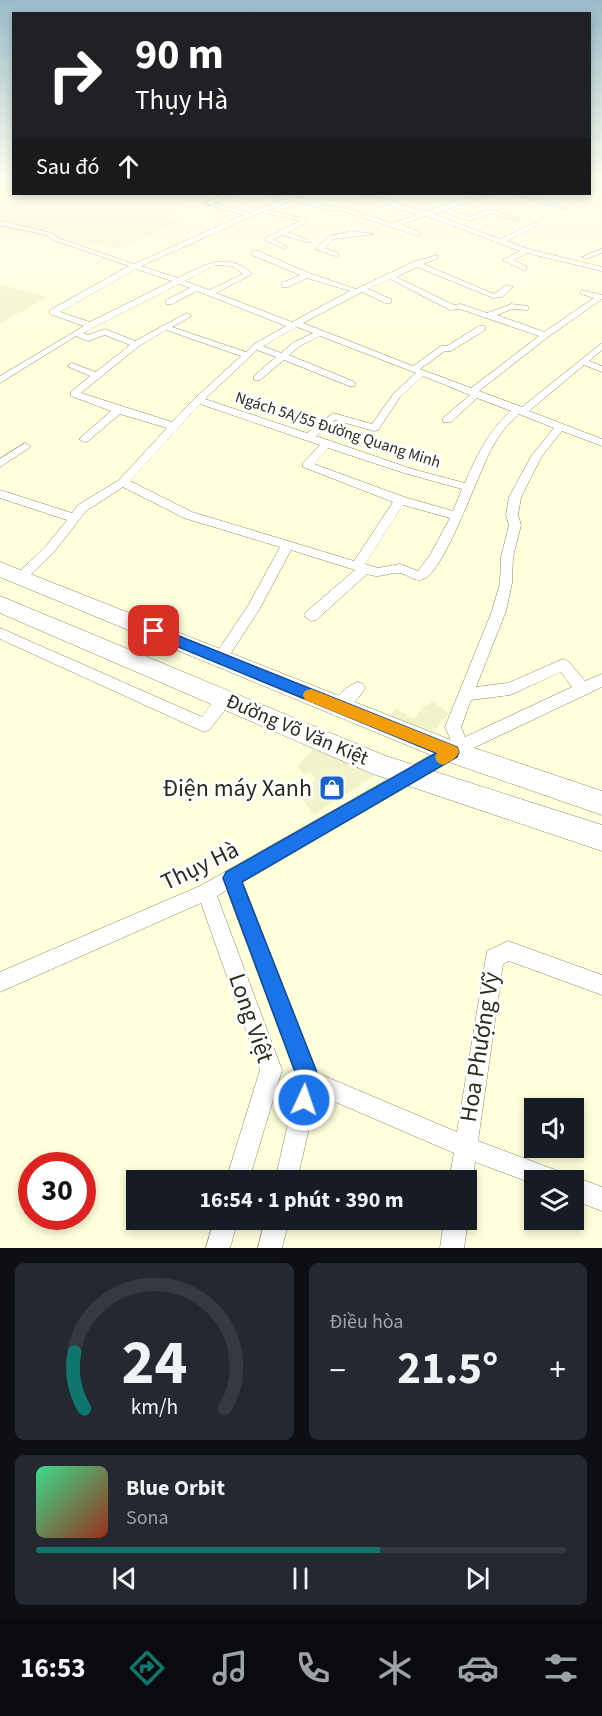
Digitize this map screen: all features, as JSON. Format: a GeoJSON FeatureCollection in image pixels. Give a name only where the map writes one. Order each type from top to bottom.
{"type":"FeatureCollection","features":[{"type":"Feature","properties":{"kind":"highway","name":"Đường Võ Văn Kiệt"},"geometry":{"type":"LineString","coordinates":[[0,568],[338,706],[602,803]]}},
{"type":"Feature","properties":{"kind":"highway","name":"Đường Võ Văn Kiệt"},"geometry":{"type":"LineString","coordinates":[[1,606],[382,766],[602,838]]}},
{"type":"Feature","properties":{"kind":"street"},"geometry":{"type":"LineString","coordinates":[[56,239],[176,280],[319,333],[602,443]]}},
{"type":"Feature","properties":{"kind":"street"},"geometry":{"type":"LineString","coordinates":[[90,326],[53,312],[135,266],[195,239]]}},
{"type":"Feature","properties":{"kind":"street"},"geometry":{"type":"LineString","coordinates":[[268,239],[284,247]]}},
{"type":"Feature","properties":{"kind":"street"},"geometry":{"type":"LineString","coordinates":[[301,239],[308,242]]}},
{"type":"Feature","properties":{"kind":"street"},"geometry":{"type":"LineString","coordinates":[[329,239],[319,249],[335,255]]}},
{"type":"Feature","properties":{"kind":"street"},"geometry":{"type":"LineString","coordinates":[[497,239],[526,251],[602,269]]}},
{"type":"Feature","properties":{"kind":"street"},"geometry":{"type":"LineString","coordinates":[[523,268],[507,260],[526,251]]}},
{"type":"Feature","properties":{"kind":"street"},"geometry":{"type":"LineString","coordinates":[[586,257],[602,251]]}},
{"type":"Feature","properties":{"kind":"street"},"geometry":{"type":"LineString","coordinates":[[255,253],[306,275],[388,301]]}},
{"type":"Feature","properties":{"kind":"street"},"geometry":{"type":"LineString","coordinates":[[21,577],[50,549],[82,508],[123,482],[198,400],[256,346],[359,290],[434,256]]}},
{"type":"Feature","properties":{"kind":"street"},"geometry":{"type":"LineString","coordinates":[[0,380],[75,333],[176,280],[214,263],[234,264],[248,274],[210,293]]}},
{"type":"Feature","properties":{"kind":"street"},"geometry":{"type":"LineString","coordinates":[[416,264],[494,296],[509,287]]}},
{"type":"Feature","properties":{"kind":"street"},"geometry":{"type":"LineString","coordinates":[[285,285],[306,275]]}},
{"type":"Feature","properties":{"kind":"street"},"geometry":{"type":"LineString","coordinates":[[389,276],[453,308],[461,306],[545,335]]}},
{"type":"Feature","properties":{"kind":"street"},"geometry":{"type":"LineString","coordinates":[[169,302],[196,288]]}},
{"type":"Feature","properties":{"kind":"street"},"geometry":{"type":"LineString","coordinates":[[584,292],[601,298]]}},
{"type":"Feature","properties":{"kind":"street"},"geometry":{"type":"LineString","coordinates":[[447,420],[475,392],[545,335],[601,298]]}},
{"type":"Feature","properties":{"kind":"street"},"geometry":{"type":"LineString","coordinates":[[308,438],[333,416],[374,428],[397,395],[431,356],[444,348],[448,349],[482,328],[470,322],[511,306],[525,308]]}},
{"type":"Feature","properties":{"kind":"street"},"geometry":{"type":"LineString","coordinates":[[173,426],[74,394],[136,344],[168,328],[187,315]]}},
{"type":"Feature","properties":{"kind":"street"},"geometry":{"type":"LineString","coordinates":[[168,328],[247,355]]}},
{"type":"Feature","properties":{"kind":"street"},"geometry":{"type":"LineString","coordinates":[[75,333],[88,338],[105,332],[136,344]]}},
{"type":"Feature","properties":{"kind":"street"},"geometry":{"type":"LineString","coordinates":[[257,378],[297,344],[319,333]]}},
{"type":"Feature","properties":{"kind":"street"},"geometry":{"type":"LineString","coordinates":[[256,346],[352,384]]}},
{"type":"Feature","properties":{"kind":"street"},"geometry":{"type":"LineString","coordinates":[[123,482],[188,515],[378,573],[400,568],[418,576],[422,575],[457,516],[476,467],[500,427],[602,346]]}},
{"type":"Feature","properties":{"kind":"street"},"geometry":{"type":"LineString","coordinates":[[583,362],[602,369]]}},
{"type":"Feature","properties":{"kind":"street"},"geometry":{"type":"LineString","coordinates":[[72,366],[95,375]]}},
{"type":"Feature","properties":{"kind":"street","name":"Ngách 5A/55 Đường Quang Minh"},"geometry":{"type":"LineString","coordinates":[[198,400],[326,444],[468,487]]}},
{"type":"Feature","properties":{"kind":"street"},"geometry":{"type":"LineString","coordinates":[[84,440],[118,410]]}},
{"type":"Feature","properties":{"kind":"street"},"geometry":{"type":"LineString","coordinates":[[456,749],[453,727],[490,639],[506,583],[507,557],[515,525],[512,515],[515,497],[537,455],[561,426]]}},
{"type":"Feature","properties":{"kind":"street"},"geometry":{"type":"LineString","coordinates":[[326,444],[307,465],[400,500],[457,516]]}},
{"type":"Feature","properties":{"kind":"street"},"geometry":{"type":"LineString","coordinates":[[0,464],[24,446]]}},
{"type":"Feature","properties":{"kind":"street"},"geometry":{"type":"LineString","coordinates":[[0,494],[74,518]]}},
{"type":"Feature","properties":{"kind":"street"},"geometry":{"type":"LineString","coordinates":[[311,616],[360,567],[400,500]]}},
{"type":"Feature","properties":{"kind":"street"},"geometry":{"type":"LineString","coordinates":[[220,658],[254,607],[288,544]]}},
{"type":"Feature","properties":{"kind":"street"},"geometry":{"type":"LineString","coordinates":[[0,633],[204,725],[226,700]]}},
{"type":"Feature","properties":{"kind":"street"},"geometry":{"type":"LineString","coordinates":[[466,694],[510,689],[563,665],[582,689]]}},
{"type":"Feature","properties":{"kind":"street","name":"Thụy Hà"},"geometry":{"type":"LineString","coordinates":[[0,982],[206,892],[456,749],[602,680]]}},
{"type":"Feature","properties":{"kind":"street"},"geometry":{"type":"LineString","coordinates":[[338,706],[358,688]]}},
{"type":"Feature","properties":{"kind":"street","name":"Long Việt"},"geometry":{"type":"LineString","coordinates":[[232,878],[309,1080]]}},
{"type":"Feature","properties":{"kind":"street","name":"Long Việt"},"geometry":{"type":"LineString","coordinates":[[206,892],[271,1070],[241,1170]]}},
{"type":"Feature","properties":{"kind":"street","name":"Hoa Phượng Vỹ"},"geometry":{"type":"LineString","coordinates":[[462,1170],[494,958],[508,951],[602,985]]}},
{"type":"Feature","properties":{"kind":"street"},"geometry":{"type":"LineString","coordinates":[[288,1170],[309,1080],[465,1147],[526,1170]]}},
{"type":"Feature","properties":{"kind":"street"},"geometry":{"type":"LineString","coordinates":[[584,1192],[602,1199]]}},
{"type":"Feature","properties":{"kind":"street"},"geometry":{"type":"LineString","coordinates":[[218,1248],[223,1230]]}},
{"type":"Feature","properties":{"kind":"street"},"geometry":{"type":"LineString","coordinates":[[270,1248],[274,1230]]}},
{"type":"Feature","properties":{"kind":"street"},"geometry":{"type":"LineString","coordinates":[[453,1248],[455,1230]]}},
{"type":"Feature","properties":{"kind":"shaded area"},"geometry":{"type":"Polygon","coordinates":[[[61,239],[141,239],[120,249],[61,239]]]}},
{"type":"Feature","properties":{"kind":"shaded area"},"geometry":{"type":"Polygon","coordinates":[[[0,284],[48,297],[0,323],[0,284]]]}},
{"type":"Feature","properties":{"kind":"shaded area"},"geometry":{"type":"Polygon","coordinates":[[[432,701],[449,713],[427,740],[385,723],[396,708],[414,719],[425,705],[427,707],[432,701]]]}},
{"type":"Feature","properties":{"kind":"shaded area","name":"Điện máy Xanh"},"geometry":{"type":"Polygon","coordinates":[[[320,743],[378,773],[314,815],[298,792],[316,781],[310,771],[304,775],[297,766],[320,743]]]}},
{"type":"Feature","properties":{"kind":"slow traffic"},"geometry":{"type":"LineString","coordinates":[[311,695],[452,752],[443,757]]}},
{"type":"Feature","properties":{"kind":"place","name":"Điện máy Xanh"},"geometry":{"type":"Point","coordinates":[332,788]}},
{"type":"Feature","properties":{"kind":"route"},"geometry":{"type":"LineString","coordinates":[[154,631],[452,752],[232,878],[309,1080],[304,1100]]}}]}
